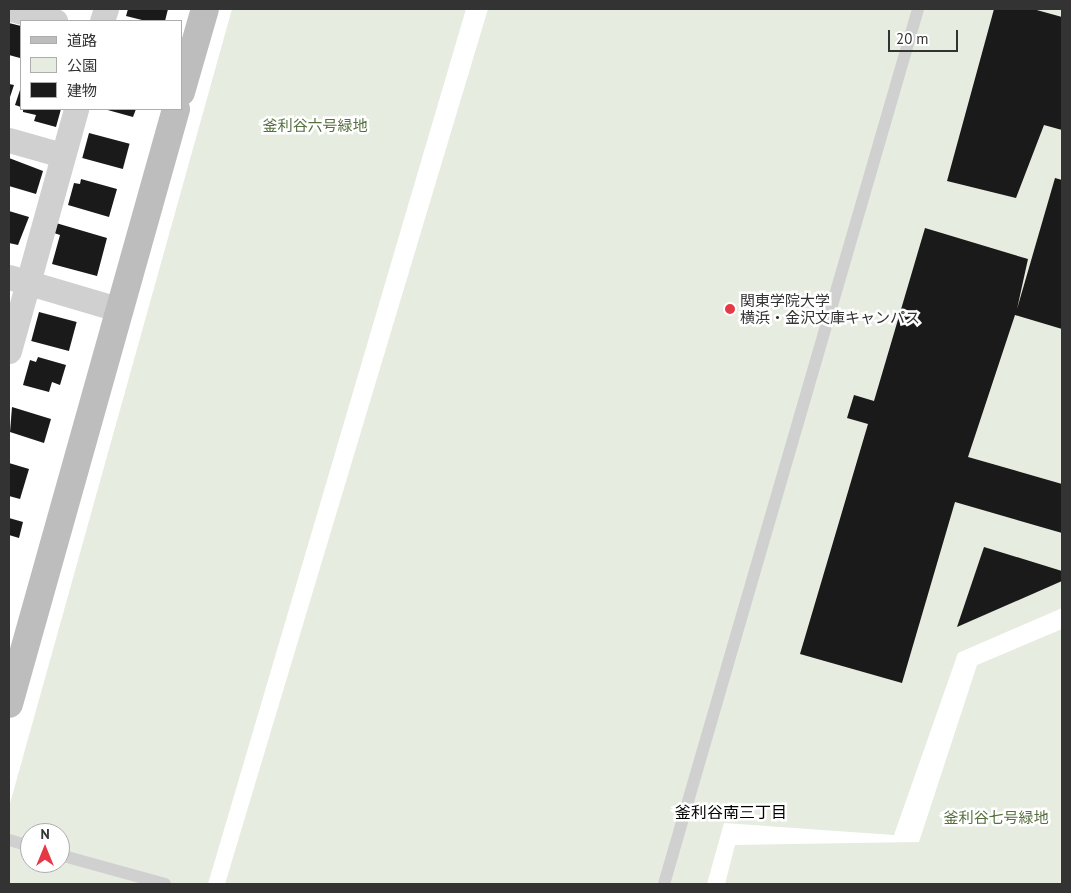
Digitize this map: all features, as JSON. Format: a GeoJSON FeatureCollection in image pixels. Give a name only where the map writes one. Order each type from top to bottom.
{"type":"FeatureCollection","features":[{"type":"Feature","properties":{"kind":"street"},"geometry":{"type":"LineString","coordinates":[[11,9],[51,20]]}},
{"type":"Feature","properties":{"kind":"street"},"geometry":{"type":"LineString","coordinates":[[182,89],[206,9]]}},
{"type":"Feature","properties":{"kind":"street"},"geometry":{"type":"LineString","coordinates":[[9,351],[19,280],[76,110]]}},
{"type":"Feature","properties":{"kind":"street"},"geometry":{"type":"LineString","coordinates":[[10,697],[176,110]]}},
{"type":"Feature","properties":{"kind":"street"},"geometry":{"type":"LineString","coordinates":[[9,140],[62,155]]}},
{"type":"Feature","properties":{"kind":"street"},"geometry":{"type":"LineString","coordinates":[[19,280],[118,309]]}},
{"type":"Feature","properties":{"kind":"lane"},"geometry":{"type":"LineString","coordinates":[[664,884],[918,9]]}},
{"type":"Feature","properties":{"kind":"lane"},"geometry":{"type":"LineString","coordinates":[[70,858],[165,884]]}},
{"type":"Feature","properties":{"kind":"green space","name":"釜利谷六号緑地"},"geometry":{"type":"Polygon","coordinates":[[[232,9],[466,9],[208,884],[9,884],[9,807],[232,9]]]}},
{"type":"Feature","properties":{"kind":"green space","name":"関東学院大学 横浜・金沢文庫キャンパス"},"geometry":{"type":"Polygon","coordinates":[[[488,9],[1062,9],[1062,608],[958,653],[894,835],[724,823],[707,884],[225,884],[488,9]]]}},
{"type":"Feature","properties":{"kind":"green space","name":"釜利谷七号緑地"},"geometry":{"type":"Polygon","coordinates":[[[1062,629],[1062,884],[725,884],[735,845],[919,842],[977,665],[1062,629]]]}},
{"type":"Feature","properties":{"kind":"building"},"geometry":{"type":"Polygon","coordinates":[[[128,9],[168,9],[165,20],[142,20],[126,16],[128,9]]]}},
{"type":"Feature","properties":{"kind":"building"},"geometry":{"type":"Polygon","coordinates":[[[994,9],[1033,9],[1062,17],[1062,130],[1044,125],[1016,198],[947,181],[994,9]]]}},
{"type":"Feature","properties":{"kind":"building"},"geometry":{"type":"Polygon","coordinates":[[[9,23],[20,26],[20,58],[9,55],[9,23]]]}},
{"type":"Feature","properties":{"kind":"building"},"geometry":{"type":"Polygon","coordinates":[[[9,84],[14,85],[9,100],[9,84]]]}},
{"type":"Feature","properties":{"kind":"building"},"geometry":{"type":"Polygon","coordinates":[[[20,90],[20,107],[15,105],[20,90]]]}},
{"type":"Feature","properties":{"kind":"building"},"geometry":{"type":"Polygon","coordinates":[[[23,110],[61,110],[56,127],[34,121],[36,115],[23,112],[23,110]]]}},
{"type":"Feature","properties":{"kind":"building"},"geometry":{"type":"Polygon","coordinates":[[[108,110],[136,110],[133,117],[108,110]]]}},
{"type":"Feature","properties":{"kind":"building"},"geometry":{"type":"Polygon","coordinates":[[[89,133],[130,144],[123,169],[82,158],[89,133]]]}},
{"type":"Feature","properties":{"kind":"building"},"geometry":{"type":"Polygon","coordinates":[[[9,158],[43,171],[36,194],[9,186],[9,158]]]}},
{"type":"Feature","properties":{"kind":"building"},"geometry":{"type":"Polygon","coordinates":[[[1055,178],[1062,180],[1062,329],[1015,315],[968,457],[1062,484],[1062,533],[955,502],[902,683],[800,654],[868,424],[847,418],[854,395],[874,401],[925,228],[1028,259],[1017,309],[1055,178]]]}},
{"type":"Feature","properties":{"kind":"building"},"geometry":{"type":"Polygon","coordinates":[[[81,179],[117,189],[109,217],[68,205],[74,183],[80,184],[81,179]]]}},
{"type":"Feature","properties":{"kind":"building"},"geometry":{"type":"Polygon","coordinates":[[[9,211],[29,217],[18,245],[9,243],[9,211]]]}},
{"type":"Feature","properties":{"kind":"building"},"geometry":{"type":"Polygon","coordinates":[[[56,223],[107,238],[97,276],[52,264],[60,235],[54,233],[56,223]]]}},
{"type":"Feature","properties":{"kind":"building"},"geometry":{"type":"Polygon","coordinates":[[[39,312],[77,322],[69,351],[31,341],[39,312]]]}},
{"type":"Feature","properties":{"kind":"building"},"geometry":{"type":"Polygon","coordinates":[[[38,357],[66,365],[60,385],[52,382],[49,392],[23,385],[30,360],[36,362],[38,357]]]}},
{"type":"Feature","properties":{"kind":"building"},"geometry":{"type":"Polygon","coordinates":[[[12,407],[51,419],[44,443],[10,432],[12,407]]]}},
{"type":"Feature","properties":{"kind":"building"},"geometry":{"type":"Polygon","coordinates":[[[9,463],[29,469],[20,499],[9,496],[9,463]]]}},
{"type":"Feature","properties":{"kind":"building"},"geometry":{"type":"Polygon","coordinates":[[[9,518],[23,522],[19,538],[9,535],[9,518]]]}},
{"type":"Feature","properties":{"kind":"building"},"geometry":{"type":"Polygon","coordinates":[[[984,547],[1062,571],[1062,581],[957,627],[984,547]]]}},
{"type":"Feature","properties":{"kind":"place","name":"関東学院大学 横浜・金沢文庫キャンパス"},"geometry":{"type":"Point","coordinates":[730,309]}},
{"type":"Feature","properties":{"kind":"district","name":"釜利谷南三丁目"},"geometry":{"type":"Point","coordinates":[731,812]}}]}
